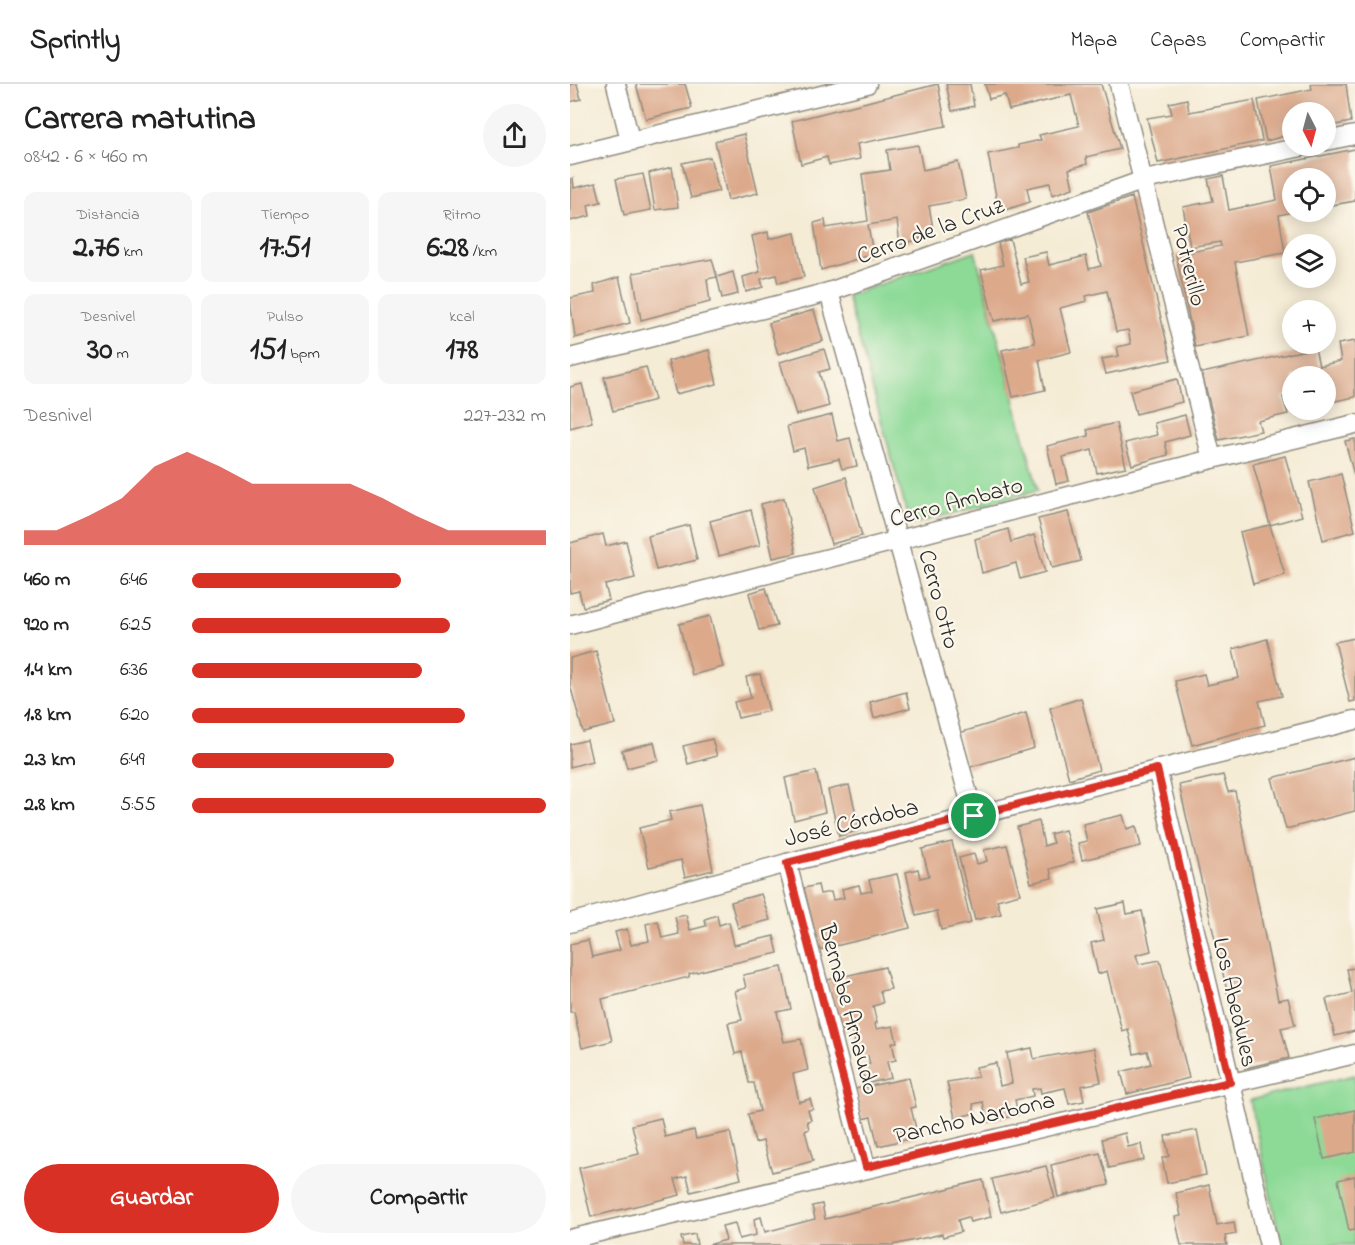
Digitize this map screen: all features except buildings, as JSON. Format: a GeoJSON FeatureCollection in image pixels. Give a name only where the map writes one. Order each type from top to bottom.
{"type":"FeatureCollection","features":[{"type":"Feature","properties":{"kind":"street"},"geometry":{"type":"LineString","coordinates":[[616,84],[630,140]]}},
{"type":"Feature","properties":{"kind":"street"},"geometry":{"type":"LineString","coordinates":[[570,156],[867,84]]}},
{"type":"Feature","properties":{"kind":"street","name":"Potrerillo"},"geometry":{"type":"LineString","coordinates":[[1119,84],[1212,459]]}},
{"type":"Feature","properties":{"kind":"street"},"geometry":{"type":"LineString","coordinates":[[1336,139],[1355,135]]}},
{"type":"Feature","properties":{"kind":"street","name":"Cerro de la Cruz"},"geometry":{"type":"LineString","coordinates":[[570,358],[829,291],[1144,180],[1282,151]]}},
{"type":"Feature","properties":{"kind":"street","name":"Cerro Otto"},"geometry":{"type":"LineString","coordinates":[[829,291],[974,816]]}},
{"type":"Feature","properties":{"kind":"street","name":"Cerro Ambato"},"geometry":{"type":"LineString","coordinates":[[570,625],[1355,424]]}},
{"type":"Feature","properties":{"kind":"street","name":"José Córdoba"},"geometry":{"type":"LineString","coordinates":[[570,923],[787,863],[1355,720]]}},
{"type":"Feature","properties":{"kind":"street","name":"Los Abedules"},"geometry":{"type":"LineString","coordinates":[[1157,769],[1269,1245]]}},
{"type":"Feature","properties":{"kind":"street","name":"Bernabe Arnaudo"},"geometry":{"type":"LineString","coordinates":[[787,863],[866,1167]]}},
{"type":"Feature","properties":{"kind":"street","name":"Pancho Narbona"},"geometry":{"type":"LineString","coordinates":[[570,1239],[866,1167],[1355,1054]]}},
{"type":"Feature","properties":{"kind":"green space"},"geometry":{"type":"Polygon","coordinates":[[[975,251],[1038,490],[910,525],[847,296],[975,251]]]}},
{"type":"Feature","properties":{"kind":"green space"},"geometry":{"type":"Polygon","coordinates":[[[1355,1075],[1355,1245],[1281,1245],[1250,1100],[1355,1075]]]}},
{"type":"Feature","properties":{"kind":"route"},"geometry":{"type":"LineString","coordinates":[[1157,769],[1230,1082],[866,1167],[787,863],[974,816],[1157,769]]}}]}
